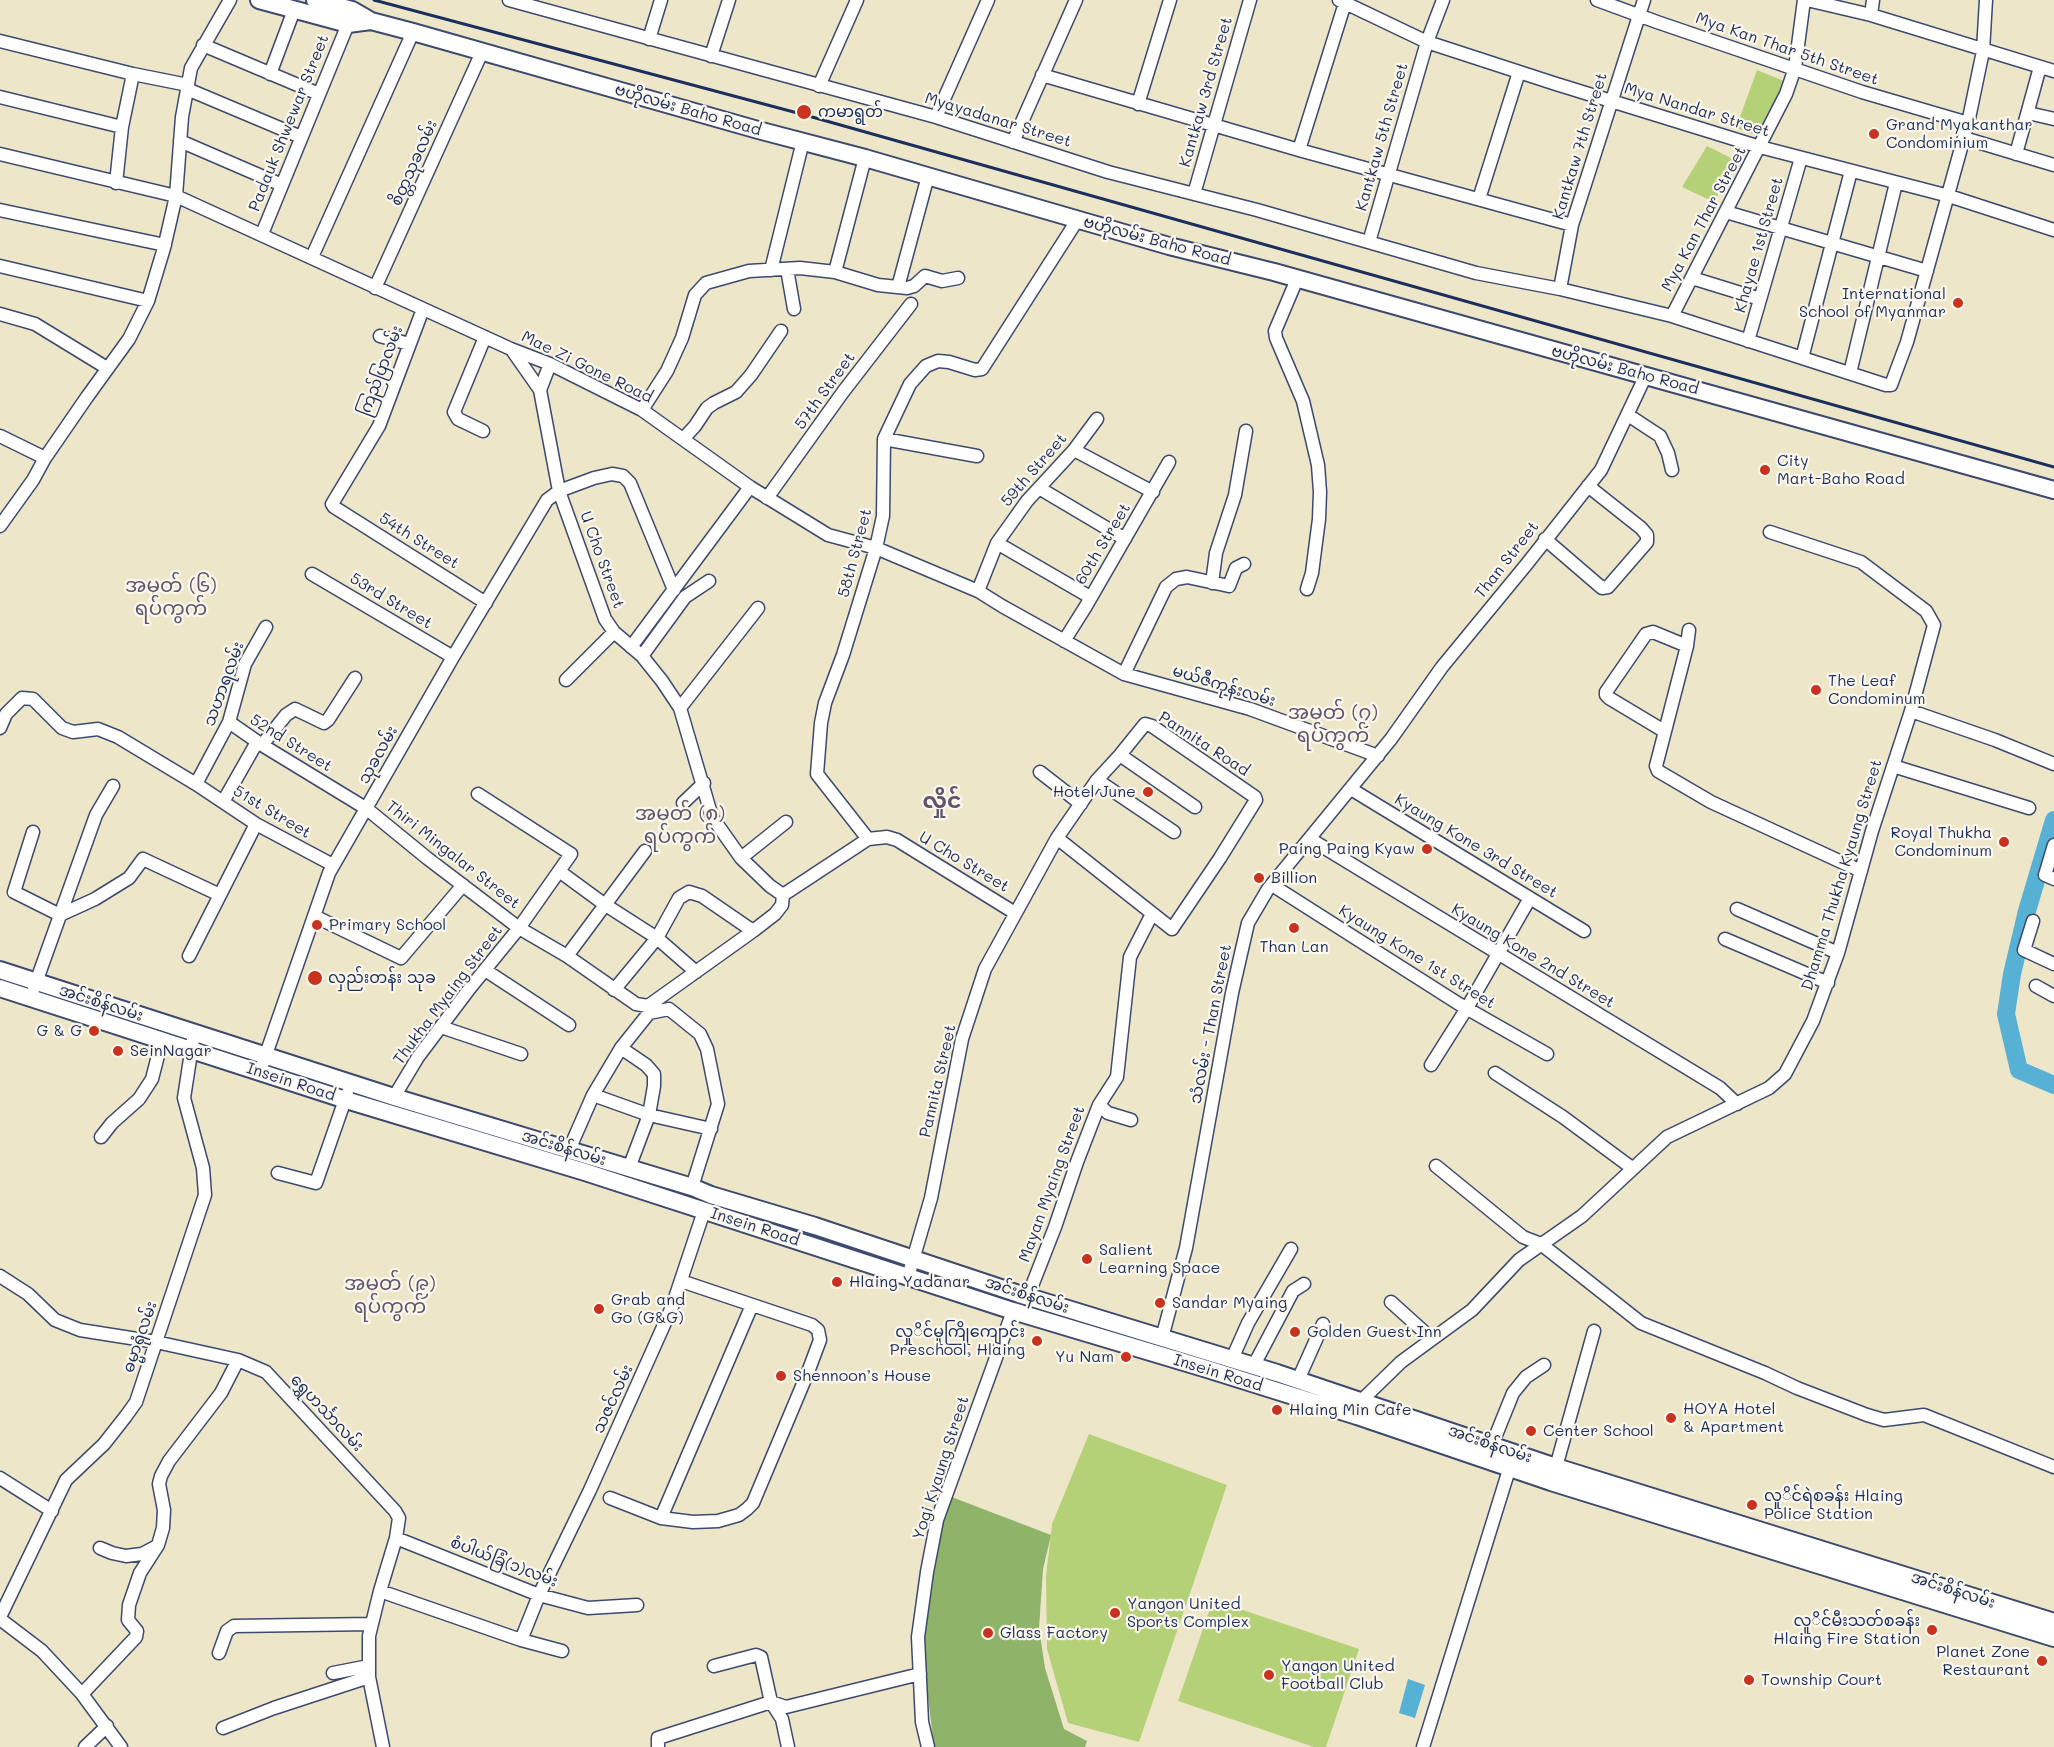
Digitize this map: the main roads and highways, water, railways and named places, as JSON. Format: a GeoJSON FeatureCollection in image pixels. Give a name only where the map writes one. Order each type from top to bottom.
{"type":"FeatureCollection","features":[{"type":"Feature","properties":{"kind":"main road","name":"ဗဟိုလမ်း Baho Road"},"geometry":{"type":"LineString","coordinates":[[259,0],[348,24],[371,21],[413,32],[865,158],[1169,246],[1646,375],[1855,436],[2054,490]]}},
{"type":"Feature","properties":{"kind":"main road"},"geometry":{"type":"LineString","coordinates":[[315,0],[352,10],[371,21]]}},
{"type":"Feature","properties":{"kind":"main road","name":"အင်းစိန်လမ်း"},"geometry":{"type":"LineString","coordinates":[[0,970],[36,981],[192,1042],[263,1064],[350,1082],[692,1187],[1024,1295],[1159,1336],[1239,1366],[1277,1373],[1298,1380],[1359,1408],[1459,1442],[1492,1445],[1512,1461],[1556,1467],[1727,1529],[1946,1597],[2052,1624]]}},
{"type":"Feature","properties":{"kind":"main road"},"geometry":{"type":"LineString","coordinates":[[0,988],[162,1040],[192,1042]]}},
{"type":"Feature","properties":{"kind":"main road","name":"Insein Road"},"geometry":{"type":"LineString","coordinates":[[263,1064],[345,1100],[585,1172],[1013,1311],[1150,1353],[1239,1366],[1273,1390],[1359,1408]]}},
{"type":"Feature","properties":{"kind":"main road"},"geometry":{"type":"LineString","coordinates":[[704,1211],[711,1195]]}},
{"type":"Feature","properties":{"kind":"main road"},"geometry":{"type":"LineString","coordinates":[[809,1244],[815,1226]]}},
{"type":"Feature","properties":{"kind":"main road"},"geometry":{"type":"LineString","coordinates":[[1013,1311],[1024,1295]]}},
{"type":"Feature","properties":{"kind":"main road"},"geometry":{"type":"LineString","coordinates":[[1150,1353],[1159,1336]]}},
{"type":"Feature","properties":{"kind":"main road"},"geometry":{"type":"LineString","coordinates":[[1273,1390],[1277,1373]]}},
{"type":"Feature","properties":{"kind":"main road"},"geometry":{"type":"LineString","coordinates":[[1459,1442],[1727,1529]]}},
{"type":"Feature","properties":{"kind":"water"},"geometry":{"type":"Polygon","coordinates":[[[1408,1679],[1425,1685],[1415,1718],[1399,1713],[1408,1679]]]}},
{"type":"Feature","properties":{"kind":"waterway"},"geometry":{"type":"LineString","coordinates":[[2054,820],[2027,911],[2012,974],[2006,1014],[2019,1070],[2054,1085]]}},
{"type":"Feature","properties":{"kind":"railway"},"geometry":{"type":"LineString","coordinates":[[374,0],[805,115],[2054,467]]}},
{"type":"Feature","properties":{"kind":"place","name":"ကမာရွတ်"},"geometry":{"type":"Point","coordinates":[804,112]}},
{"type":"Feature","properties":{"kind":"place","name":"Grand Myakanthar Condominium"},"geometry":{"type":"Point","coordinates":[1874,134]}},
{"type":"Feature","properties":{"kind":"place","name":"International School of Myanmar"},"geometry":{"type":"Point","coordinates":[1958,303]}},
{"type":"Feature","properties":{"kind":"place","name":"City Mart-Baho Road"},"geometry":{"type":"Point","coordinates":[1765,470]}},
{"type":"Feature","properties":{"kind":"place","name":"The Leaf Condominum"},"geometry":{"type":"Point","coordinates":[1816,690]}},
{"type":"Feature","properties":{"kind":"place","name":"Hotel June"},"geometry":{"type":"Point","coordinates":[1148,792]}},
{"type":"Feature","properties":{"kind":"place","name":"Royal Thukha Condominum"},"geometry":{"type":"Point","coordinates":[2004,842]}},
{"type":"Feature","properties":{"kind":"place","name":"Paing Paing Kyaw"},"geometry":{"type":"Point","coordinates":[1427,849]}},
{"type":"Feature","properties":{"kind":"place","name":"Billion"},"geometry":{"type":"Point","coordinates":[1259,878]}},
{"type":"Feature","properties":{"kind":"place","name":"Primary School"},"geometry":{"type":"Point","coordinates":[317,925]}},
{"type":"Feature","properties":{"kind":"place","name":"Than Lan"},"geometry":{"type":"Point","coordinates":[1294,928]}},
{"type":"Feature","properties":{"kind":"place","name":"လှည်းတန်း သုခ"},"geometry":{"type":"Point","coordinates":[315,978]}},
{"type":"Feature","properties":{"kind":"place","name":"G & G"},"geometry":{"type":"Point","coordinates":[94,1031]}},
{"type":"Feature","properties":{"kind":"place","name":"SeinNagar"},"geometry":{"type":"Point","coordinates":[118,1051]}},
{"type":"Feature","properties":{"kind":"place","name":"Salient Learning Space"},"geometry":{"type":"Point","coordinates":[1087,1259]}},
{"type":"Feature","properties":{"kind":"place","name":"Hlaing Yadanar"},"geometry":{"type":"Point","coordinates":[837,1282]}},
{"type":"Feature","properties":{"kind":"place","name":"Sandar Myaing"},"geometry":{"type":"Point","coordinates":[1160,1303]}},
{"type":"Feature","properties":{"kind":"place","name":"Grab and Go (G&G)"},"geometry":{"type":"Point","coordinates":[599,1309]}},
{"type":"Feature","properties":{"kind":"place","name":"Golden Guest Inn"},"geometry":{"type":"Point","coordinates":[1295,1332]}},
{"type":"Feature","properties":{"kind":"place","name":"လှုိင်မူကြိုကျောင်း Preschool, Hlaing"},"geometry":{"type":"Point","coordinates":[1037,1341]}},
{"type":"Feature","properties":{"kind":"place","name":"Yu Nam"},"geometry":{"type":"Point","coordinates":[1126,1357]}},
{"type":"Feature","properties":{"kind":"place","name":"Shennoon’s House"},"geometry":{"type":"Point","coordinates":[781,1376]}},
{"type":"Feature","properties":{"kind":"place","name":"Hlaing Min Cafe"},"geometry":{"type":"Point","coordinates":[1277,1410]}},
{"type":"Feature","properties":{"kind":"place","name":"HOYA Hotel & Apartment"},"geometry":{"type":"Point","coordinates":[1671,1418]}},
{"type":"Feature","properties":{"kind":"place","name":"Center School"},"geometry":{"type":"Point","coordinates":[1531,1431]}},
{"type":"Feature","properties":{"kind":"place","name":"လှုိင်ရဲစခန်း Hlaing Police Station"},"geometry":{"type":"Point","coordinates":[1752,1505]}},
{"type":"Feature","properties":{"kind":"place","name":"Yangon United Sports Complex"},"geometry":{"type":"Point","coordinates":[1115,1613]}},
{"type":"Feature","properties":{"kind":"place","name":"လှုိင်မီးသတ်စခန်း Hlaing Fire Station"},"geometry":{"type":"Point","coordinates":[1932,1630]}},
{"type":"Feature","properties":{"kind":"place","name":"Glass Factory"},"geometry":{"type":"Point","coordinates":[988,1633]}},
{"type":"Feature","properties":{"kind":"place","name":"Planet Zone Restaurant"},"geometry":{"type":"Point","coordinates":[2042,1661]}},
{"type":"Feature","properties":{"kind":"place","name":"Yangon United Football Club"},"geometry":{"type":"Point","coordinates":[1269,1675]}},
{"type":"Feature","properties":{"kind":"place","name":"Township Court"},"geometry":{"type":"Point","coordinates":[1749,1680]}},
{"type":"Feature","properties":{"kind":"district","name":"အမှတ် (၆) ရပ်ကွက်"},"geometry":{"type":"Point","coordinates":[171,598]}},
{"type":"Feature","properties":{"kind":"district","name":"အမှတ် (၇) ရပ်ကွက်"},"geometry":{"type":"Point","coordinates":[1333,724]}},
{"type":"Feature","properties":{"kind":"district","name":"လှိုင်"},"geometry":{"type":"Point","coordinates":[942,801]}},
{"type":"Feature","properties":{"kind":"district","name":"အမှတ် (၈) ရပ်ကွက်"},"geometry":{"type":"Point","coordinates":[680,826]}},
{"type":"Feature","properties":{"kind":"district","name":"အမှတ် (၉) ရပ်ကွက်"},"geometry":{"type":"Point","coordinates":[390,1296]}}]}
